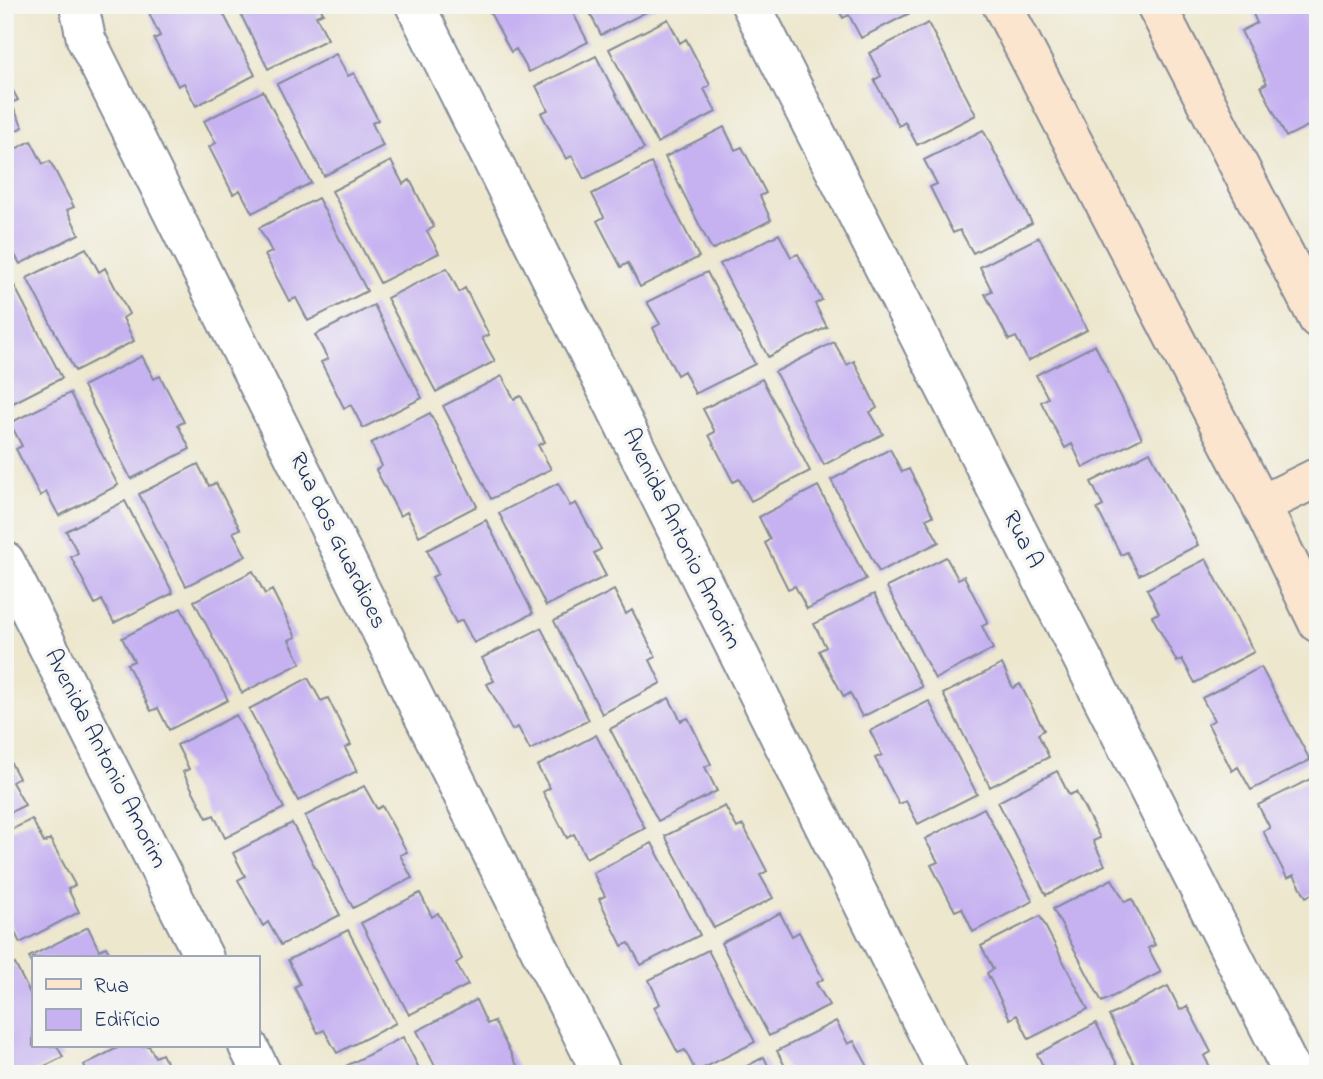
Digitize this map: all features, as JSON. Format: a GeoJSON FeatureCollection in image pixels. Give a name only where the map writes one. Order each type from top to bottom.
{"type":"FeatureCollection","features":[{"type":"Feature","properties":{"kind":"street","name":"Rua dos Guardioes"},"geometry":{"type":"LineString","coordinates":[[79,5],[86,38],[602,1074]]}},
{"type":"Feature","properties":{"kind":"street","name":"Avenida Antonio Amorim"},"geometry":{"type":"LineString","coordinates":[[415,5],[948,1074]]}},
{"type":"Feature","properties":{"kind":"street","name":"Rua A"},"geometry":{"type":"LineString","coordinates":[[751,5],[1293,1074]]}},
{"type":"Feature","properties":{"kind":"street"},"geometry":{"type":"LineString","coordinates":[[1002,5],[1261,505],[1318,624]]}},
{"type":"Feature","properties":{"kind":"street"},"geometry":{"type":"LineString","coordinates":[[1156,5],[1318,319]]}},
{"type":"Feature","properties":{"kind":"street"},"geometry":{"type":"LineString","coordinates":[[1261,505],[1318,477]]}},
{"type":"Feature","properties":{"kind":"street","name":"Avenida Antonio Amorim"},"geometry":{"type":"LineString","coordinates":[[5,561],[203,956]]}},
{"type":"Feature","properties":{"kind":"street"},"geometry":{"type":"LineString","coordinates":[[249,1048],[262,1074]]}},
{"type":"Feature","properties":{"kind":"building"},"geometry":{"type":"Polygon","coordinates":[[[164,5],[219,5],[255,75],[196,106],[184,83],[178,86],[154,39],[160,36],[149,13],[164,5]]]}},
{"type":"Feature","properties":{"kind":"building"},"geometry":{"type":"Polygon","coordinates":[[[236,5],[319,5],[323,13],[316,16],[328,39],[268,69],[236,5]]]}},
{"type":"Feature","properties":{"kind":"building"},"geometry":{"type":"Polygon","coordinates":[[[486,5],[569,5],[588,42],[529,72],[516,49],[511,52],[486,5]]]}},
{"type":"Feature","properties":{"kind":"building"},"geometry":{"type":"Polygon","coordinates":[[[586,5],[660,5],[601,35],[586,5]]]}},
{"type":"Feature","properties":{"kind":"building"},"geometry":{"type":"Polygon","coordinates":[[[836,5],[919,5],[920,8],[861,38],[849,15],[843,18],[836,5]]]}},
{"type":"Feature","properties":{"kind":"building"},"geometry":{"type":"Polygon","coordinates":[[[1249,5],[1318,5],[1318,121],[1286,137],[1261,86],[1267,83],[1241,31],[1257,23],[1249,5]]]}},
{"type":"Feature","properties":{"kind":"building"},"geometry":{"type":"Polygon","coordinates":[[[668,19],[680,43],[686,39],[710,85],[704,89],[716,112],[657,143],[609,49],[668,19]]]}},
{"type":"Feature","properties":{"kind":"building"},"geometry":{"type":"Polygon","coordinates":[[[928,23],[976,115],[917,145],[905,122],[899,126],[874,80],[881,76],[869,53],[928,23]]]}},
{"type":"Feature","properties":{"kind":"building"},"geometry":{"type":"Polygon","coordinates":[[[336,54],[348,76],[354,73],[378,120],[372,123],[383,146],[324,176],[277,84],[336,54]]]}},
{"type":"Feature","properties":{"kind":"building"},"geometry":{"type":"Polygon","coordinates":[[[596,56],[644,149],[584,179],[572,156],[566,159],[541,113],[548,110],[536,86],[596,56]]]}},
{"type":"Feature","properties":{"kind":"building"},"geometry":{"type":"Polygon","coordinates":[[[5,76],[18,100],[11,103],[23,127],[5,136],[5,76]]]}},
{"type":"Feature","properties":{"kind":"building"},"geometry":{"type":"Polygon","coordinates":[[[263,91],[311,183],[252,213],[240,190],[233,194],[209,147],[216,143],[204,121],[263,91]]]}},
{"type":"Feature","properties":{"kind":"building"},"geometry":{"type":"Polygon","coordinates":[[[724,127],[735,150],[742,147],[766,193],[760,196],[771,220],[712,250],[665,157],[724,127]]]}},
{"type":"Feature","properties":{"kind":"building"},"geometry":{"type":"Polygon","coordinates":[[[983,130],[1032,223],[973,253],[960,230],[953,233],[930,187],[937,184],[924,160],[983,130]]]}},
{"type":"Feature","properties":{"kind":"building"},"geometry":{"type":"Polygon","coordinates":[[[31,141],[43,164],[50,161],[74,207],[67,210],[79,234],[20,264],[5,237],[5,154],[31,141]]]}},
{"type":"Feature","properties":{"kind":"building"},"geometry":{"type":"Polygon","coordinates":[[[391,161],[403,184],[410,180],[434,227],[427,231],[439,253],[380,283],[332,191],[391,161]]]}},
{"type":"Feature","properties":{"kind":"building"},"geometry":{"type":"Polygon","coordinates":[[[651,163],[699,257],[640,287],[628,263],[621,267],[597,221],[604,217],[592,194],[651,163]]]}},
{"type":"Feature","properties":{"kind":"building"},"geometry":{"type":"Polygon","coordinates":[[[318,198],[367,291],[308,321],[296,298],[289,301],[265,255],[272,252],[259,228],[318,198]]]}},
{"type":"Feature","properties":{"kind":"building"},"geometry":{"type":"Polygon","coordinates":[[[779,234],[791,257],[798,254],[822,300],[815,304],[827,327],[768,357],[720,264],[779,234]]]}},
{"type":"Feature","properties":{"kind":"building"},"geometry":{"type":"Polygon","coordinates":[[[1039,237],[1087,330],[1028,361],[1016,337],[1009,340],[985,294],[992,291],[980,267],[1039,237]]]}},
{"type":"Feature","properties":{"kind":"building"},"geometry":{"type":"Polygon","coordinates":[[[86,248],[99,272],[105,268],[129,314],[123,318],[134,341],[75,371],[27,278],[86,248]]]}},
{"type":"Feature","properties":{"kind":"building"},"geometry":{"type":"Polygon","coordinates":[[[447,268],[459,292],[465,288],[489,335],[482,338],[495,361],[436,392],[387,298],[447,268]]]}},
{"type":"Feature","properties":{"kind":"building"},"geometry":{"type":"Polygon","coordinates":[[[707,272],[755,364],[695,394],[684,371],[677,375],[653,328],[660,324],[647,302],[707,272]]]}},
{"type":"Feature","properties":{"kind":"building"},"geometry":{"type":"Polygon","coordinates":[[[14,285],[62,378],[5,407],[5,289],[14,285]]]}},
{"type":"Feature","properties":{"kind":"building"},"geometry":{"type":"Polygon","coordinates":[[[374,305],[422,398],[363,428],[351,405],[344,408],[321,362],[328,359],[315,335],[374,305]]]}},
{"type":"Feature","properties":{"kind":"building"},"geometry":{"type":"Polygon","coordinates":[[[834,342],[847,365],[854,361],[877,408],[870,412],[883,434],[824,465],[775,372],[834,342]]]}},
{"type":"Feature","properties":{"kind":"building"},"geometry":{"type":"Polygon","coordinates":[[[1095,345],[1142,438],[1083,468],[1072,444],[1065,448],[1041,402],[1048,398],[1036,375],[1095,345]]]}},
{"type":"Feature","properties":{"kind":"building"},"geometry":{"type":"Polygon","coordinates":[[[142,356],[154,379],[160,376],[184,422],[178,425],[190,449],[131,479],[83,386],[142,356]]]}},
{"type":"Feature","properties":{"kind":"building"},"geometry":{"type":"Polygon","coordinates":[[[502,376],[514,399],[521,396],[545,442],[538,445],[551,469],[491,499],[443,406],[502,376]]]}},
{"type":"Feature","properties":{"kind":"building"},"geometry":{"type":"Polygon","coordinates":[[[762,379],[810,471],[751,501],[739,479],[733,482],[709,435],[715,432],[703,409],[762,379]]]}},
{"type":"Feature","properties":{"kind":"building"},"geometry":{"type":"Polygon","coordinates":[[[70,393],[118,485],[59,516],[46,492],[40,496],[16,449],[22,446],[10,423],[70,393]]]}},
{"type":"Feature","properties":{"kind":"building"},"geometry":{"type":"Polygon","coordinates":[[[430,413],[477,506],[419,536],[407,512],[400,516],[376,470],[382,466],[371,443],[430,413]]]}},
{"type":"Feature","properties":{"kind":"building"},"geometry":{"type":"Polygon","coordinates":[[[890,449],[902,472],[909,469],[933,516],[926,519],[939,542],[879,572],[831,480],[890,449]]]}},
{"type":"Feature","properties":{"kind":"building"},"geometry":{"type":"Polygon","coordinates":[[[1150,452],[1198,545],[1139,575],[1127,552],[1121,555],[1097,509],[1103,506],[1091,482],[1150,452]]]}},
{"type":"Feature","properties":{"kind":"building"},"geometry":{"type":"Polygon","coordinates":[[[198,464],[209,486],[216,483],[240,529],[233,532],[246,556],[186,586],[139,494],[198,464]]]}},
{"type":"Feature","properties":{"kind":"building"},"geometry":{"type":"Polygon","coordinates":[[[558,483],[570,506],[576,503],[601,549],[594,553],[606,576],[546,606],[499,513],[558,483]]]}},
{"type":"Feature","properties":{"kind":"building"},"geometry":{"type":"Polygon","coordinates":[[[818,486],[866,579],[807,609],[795,586],[788,589],[765,543],[770,539],[759,517],[818,486]]]}},
{"type":"Feature","properties":{"kind":"building"},"geometry":{"type":"Polygon","coordinates":[[[125,501],[173,593],[114,623],[102,600],[95,604],[71,557],[78,553],[66,531],[125,501]]]}},
{"type":"Feature","properties":{"kind":"building"},"geometry":{"type":"Polygon","coordinates":[[[486,520],[533,613],[474,643],[462,620],[456,623],[432,577],[438,574],[427,550],[486,520]]]}},
{"type":"Feature","properties":{"kind":"building"},"geometry":{"type":"Polygon","coordinates":[[[946,557],[958,579],[964,576],[988,623],[982,626],[993,649],[935,679],[887,587],[946,557]]]}},
{"type":"Feature","properties":{"kind":"building"},"geometry":{"type":"Polygon","coordinates":[[[1206,559],[1254,652],[1195,683],[1182,659],[1177,662],[1152,616],[1159,613],[1147,589],[1206,559]]]}},
{"type":"Feature","properties":{"kind":"building"},"geometry":{"type":"Polygon","coordinates":[[[253,571],[265,594],[272,590],[296,637],[289,640],[301,663],[242,693],[194,601],[253,571]]]}},
{"type":"Feature","properties":{"kind":"building"},"geometry":{"type":"Polygon","coordinates":[[[614,590],[626,614],[632,610],[656,657],[650,660],[661,683],[602,714],[554,621],[614,590]]]}},
{"type":"Feature","properties":{"kind":"building"},"geometry":{"type":"Polygon","coordinates":[[[874,594],[922,687],[862,717],[850,693],[844,697],[819,651],[826,647],[814,624],[874,594]]]}},
{"type":"Feature","properties":{"kind":"building"},"geometry":{"type":"Polygon","coordinates":[[[181,608],[228,700],[169,730],[158,708],[151,711],[127,664],[134,661],[122,638],[181,608]]]}},
{"type":"Feature","properties":{"kind":"building"},"geometry":{"type":"Polygon","coordinates":[[[541,628],[589,720],[530,750],[518,727],[512,730],[487,684],[494,681],[482,658],[541,628]]]}},
{"type":"Feature","properties":{"kind":"building"},"geometry":{"type":"Polygon","coordinates":[[[1002,664],[1013,688],[1020,684],[1044,730],[1038,734],[1049,757],[990,787],[943,694],[1002,664]]]}},
{"type":"Feature","properties":{"kind":"building"},"geometry":{"type":"Polygon","coordinates":[[[1261,667],[1310,760],[1251,790],[1238,767],[1232,771],[1208,724],[1214,720],[1202,698],[1261,667]]]}},
{"type":"Feature","properties":{"kind":"building"},"geometry":{"type":"Polygon","coordinates":[[[308,678],[321,701],[328,698],[351,745],[345,748],[357,771],[298,801],[249,709],[308,678]]]}},
{"type":"Feature","properties":{"kind":"building"},"geometry":{"type":"Polygon","coordinates":[[[669,698],[681,721],[688,718],[711,764],[705,767],[717,791],[658,821],[610,729],[669,698]]]}},
{"type":"Feature","properties":{"kind":"building"},"geometry":{"type":"Polygon","coordinates":[[[929,701],[977,794],[918,824],[906,801],[899,804],[875,758],[882,755],[870,731],[929,701]]]}},
{"type":"Feature","properties":{"kind":"building"},"geometry":{"type":"Polygon","coordinates":[[[236,715],[284,808],[225,838],[214,815],[207,818],[183,772],[189,769],[177,745],[236,715]]]}},
{"type":"Feature","properties":{"kind":"building"},"geometry":{"type":"Polygon","coordinates":[[[596,735],[645,828],[586,858],[574,834],[567,838],[543,792],[550,788],[537,766],[596,735]]]}},
{"type":"Feature","properties":{"kind":"building"},"geometry":{"type":"Polygon","coordinates":[[[5,752],[19,778],[12,782],[25,805],[5,815],[5,752]]]}},
{"type":"Feature","properties":{"kind":"building"},"geometry":{"type":"Polygon","coordinates":[[[1057,771],[1069,795],[1076,792],[1100,838],[1093,841],[1105,865],[1046,895],[998,802],[1057,771]]]}},
{"type":"Feature","properties":{"kind":"building"},"geometry":{"type":"Polygon","coordinates":[[[1318,775],[1318,891],[1306,897],[1294,875],[1287,878],[1263,831],[1270,828],[1258,805],[1318,775]]]}},
{"type":"Feature","properties":{"kind":"building"},"geometry":{"type":"Polygon","coordinates":[[[364,786],[377,809],[382,806],[407,852],[400,855],[412,878],[353,908],[305,816],[364,786]]]}},
{"type":"Feature","properties":{"kind":"building"},"geometry":{"type":"Polygon","coordinates":[[[725,806],[737,828],[743,825],[767,871],[760,875],[773,898],[714,928],[665,836],[725,806]]]}},
{"type":"Feature","properties":{"kind":"building"},"geometry":{"type":"Polygon","coordinates":[[[984,808],[1033,901],[973,932],[962,908],[955,911],[931,865],[938,862],[925,839],[984,808]]]}},
{"type":"Feature","properties":{"kind":"building"},"geometry":{"type":"Polygon","coordinates":[[[32,819],[44,843],[50,839],[75,885],[68,889],[79,912],[20,943],[5,913],[5,833],[32,819]]]}},
{"type":"Feature","properties":{"kind":"building"},"geometry":{"type":"Polygon","coordinates":[[[292,823],[340,915],[281,945],[268,922],[263,926],[238,880],[245,876],[233,853],[292,823]]]}},
{"type":"Feature","properties":{"kind":"building"},"geometry":{"type":"Polygon","coordinates":[[[652,843],[700,935],[641,965],[629,943],[622,946],[599,899],[605,896],[593,873],[652,843]]]}},
{"type":"Feature","properties":{"kind":"building"},"geometry":{"type":"Polygon","coordinates":[[[1112,879],[1125,902],[1132,899],[1155,945],[1148,948],[1161,972],[1102,1002],[1053,909],[1112,879]]]}},
{"type":"Feature","properties":{"kind":"building"},"geometry":{"type":"Polygon","coordinates":[[[420,893],[432,917],[438,913],[462,959],[456,963],[468,985],[409,1015],[361,923],[420,893]]]}},
{"type":"Feature","properties":{"kind":"building"},"geometry":{"type":"Polygon","coordinates":[[[780,913],[792,936],[799,932],[823,979],[816,983],[829,1005],[769,1036],[721,943],[780,913]]]}},
{"type":"Feature","properties":{"kind":"building"},"geometry":{"type":"Polygon","coordinates":[[[1040,916],[1088,1009],[1029,1039],[1017,1015],[1010,1019],[987,973],[993,969],[981,946],[1040,916]]]}},
{"type":"Feature","properties":{"kind":"building"},"geometry":{"type":"Polygon","coordinates":[[[88,927],[99,950],[106,947],[111,956],[32,956],[32,964],[29,957],[88,927]]]}},
{"type":"Feature","properties":{"kind":"building"},"geometry":{"type":"Polygon","coordinates":[[[348,930],[396,1023],[337,1053],[324,1030],[318,1033],[294,987],[300,984],[288,960],[348,930]]]}},
{"type":"Feature","properties":{"kind":"building"},"geometry":{"type":"Polygon","coordinates":[[[708,950],[755,1042],[696,1072],[685,1050],[678,1053],[654,1007],[660,1004],[649,980],[708,950]]]}},
{"type":"Feature","properties":{"kind":"building"},"geometry":{"type":"Polygon","coordinates":[[[15,964],[32,997],[32,1048],[58,1048],[63,1057],[29,1074],[5,1074],[5,970],[15,964]]]}},
{"type":"Feature","properties":{"kind":"building"},"geometry":{"type":"Polygon","coordinates":[[[1168,986],[1180,1010],[1187,1006],[1211,1052],[1204,1056],[1214,1074],[1139,1074],[1109,1016],[1168,986]]]}},
{"type":"Feature","properties":{"kind":"building"},"geometry":{"type":"Polygon","coordinates":[[[476,1000],[487,1024],[494,1021],[518,1067],[512,1070],[513,1074],[439,1074],[417,1031],[476,1000]]]}},
{"type":"Feature","properties":{"kind":"building"},"geometry":{"type":"Polygon","coordinates":[[[836,1021],[848,1044],[854,1041],[872,1074],[789,1074],[777,1051],[836,1021]]]}},
{"type":"Feature","properties":{"kind":"building"},"geometry":{"type":"Polygon","coordinates":[[[1096,1023],[1122,1074],[1047,1074],[1037,1054],[1096,1023]]]}},
{"type":"Feature","properties":{"kind":"building"},"geometry":{"type":"Polygon","coordinates":[[[403,1037],[422,1074],[347,1074],[344,1067],[403,1037]]]}},
{"type":"Feature","properties":{"kind":"building"},"geometry":{"type":"Polygon","coordinates":[[[117,1048],[150,1048],[155,1057],[162,1054],[172,1074],[88,1074],[84,1065],[117,1048]]]}},
{"type":"Feature","properties":{"kind":"building"},"geometry":{"type":"Polygon","coordinates":[[[764,1057],[772,1074],[732,1074],[764,1057]]]}}]}
